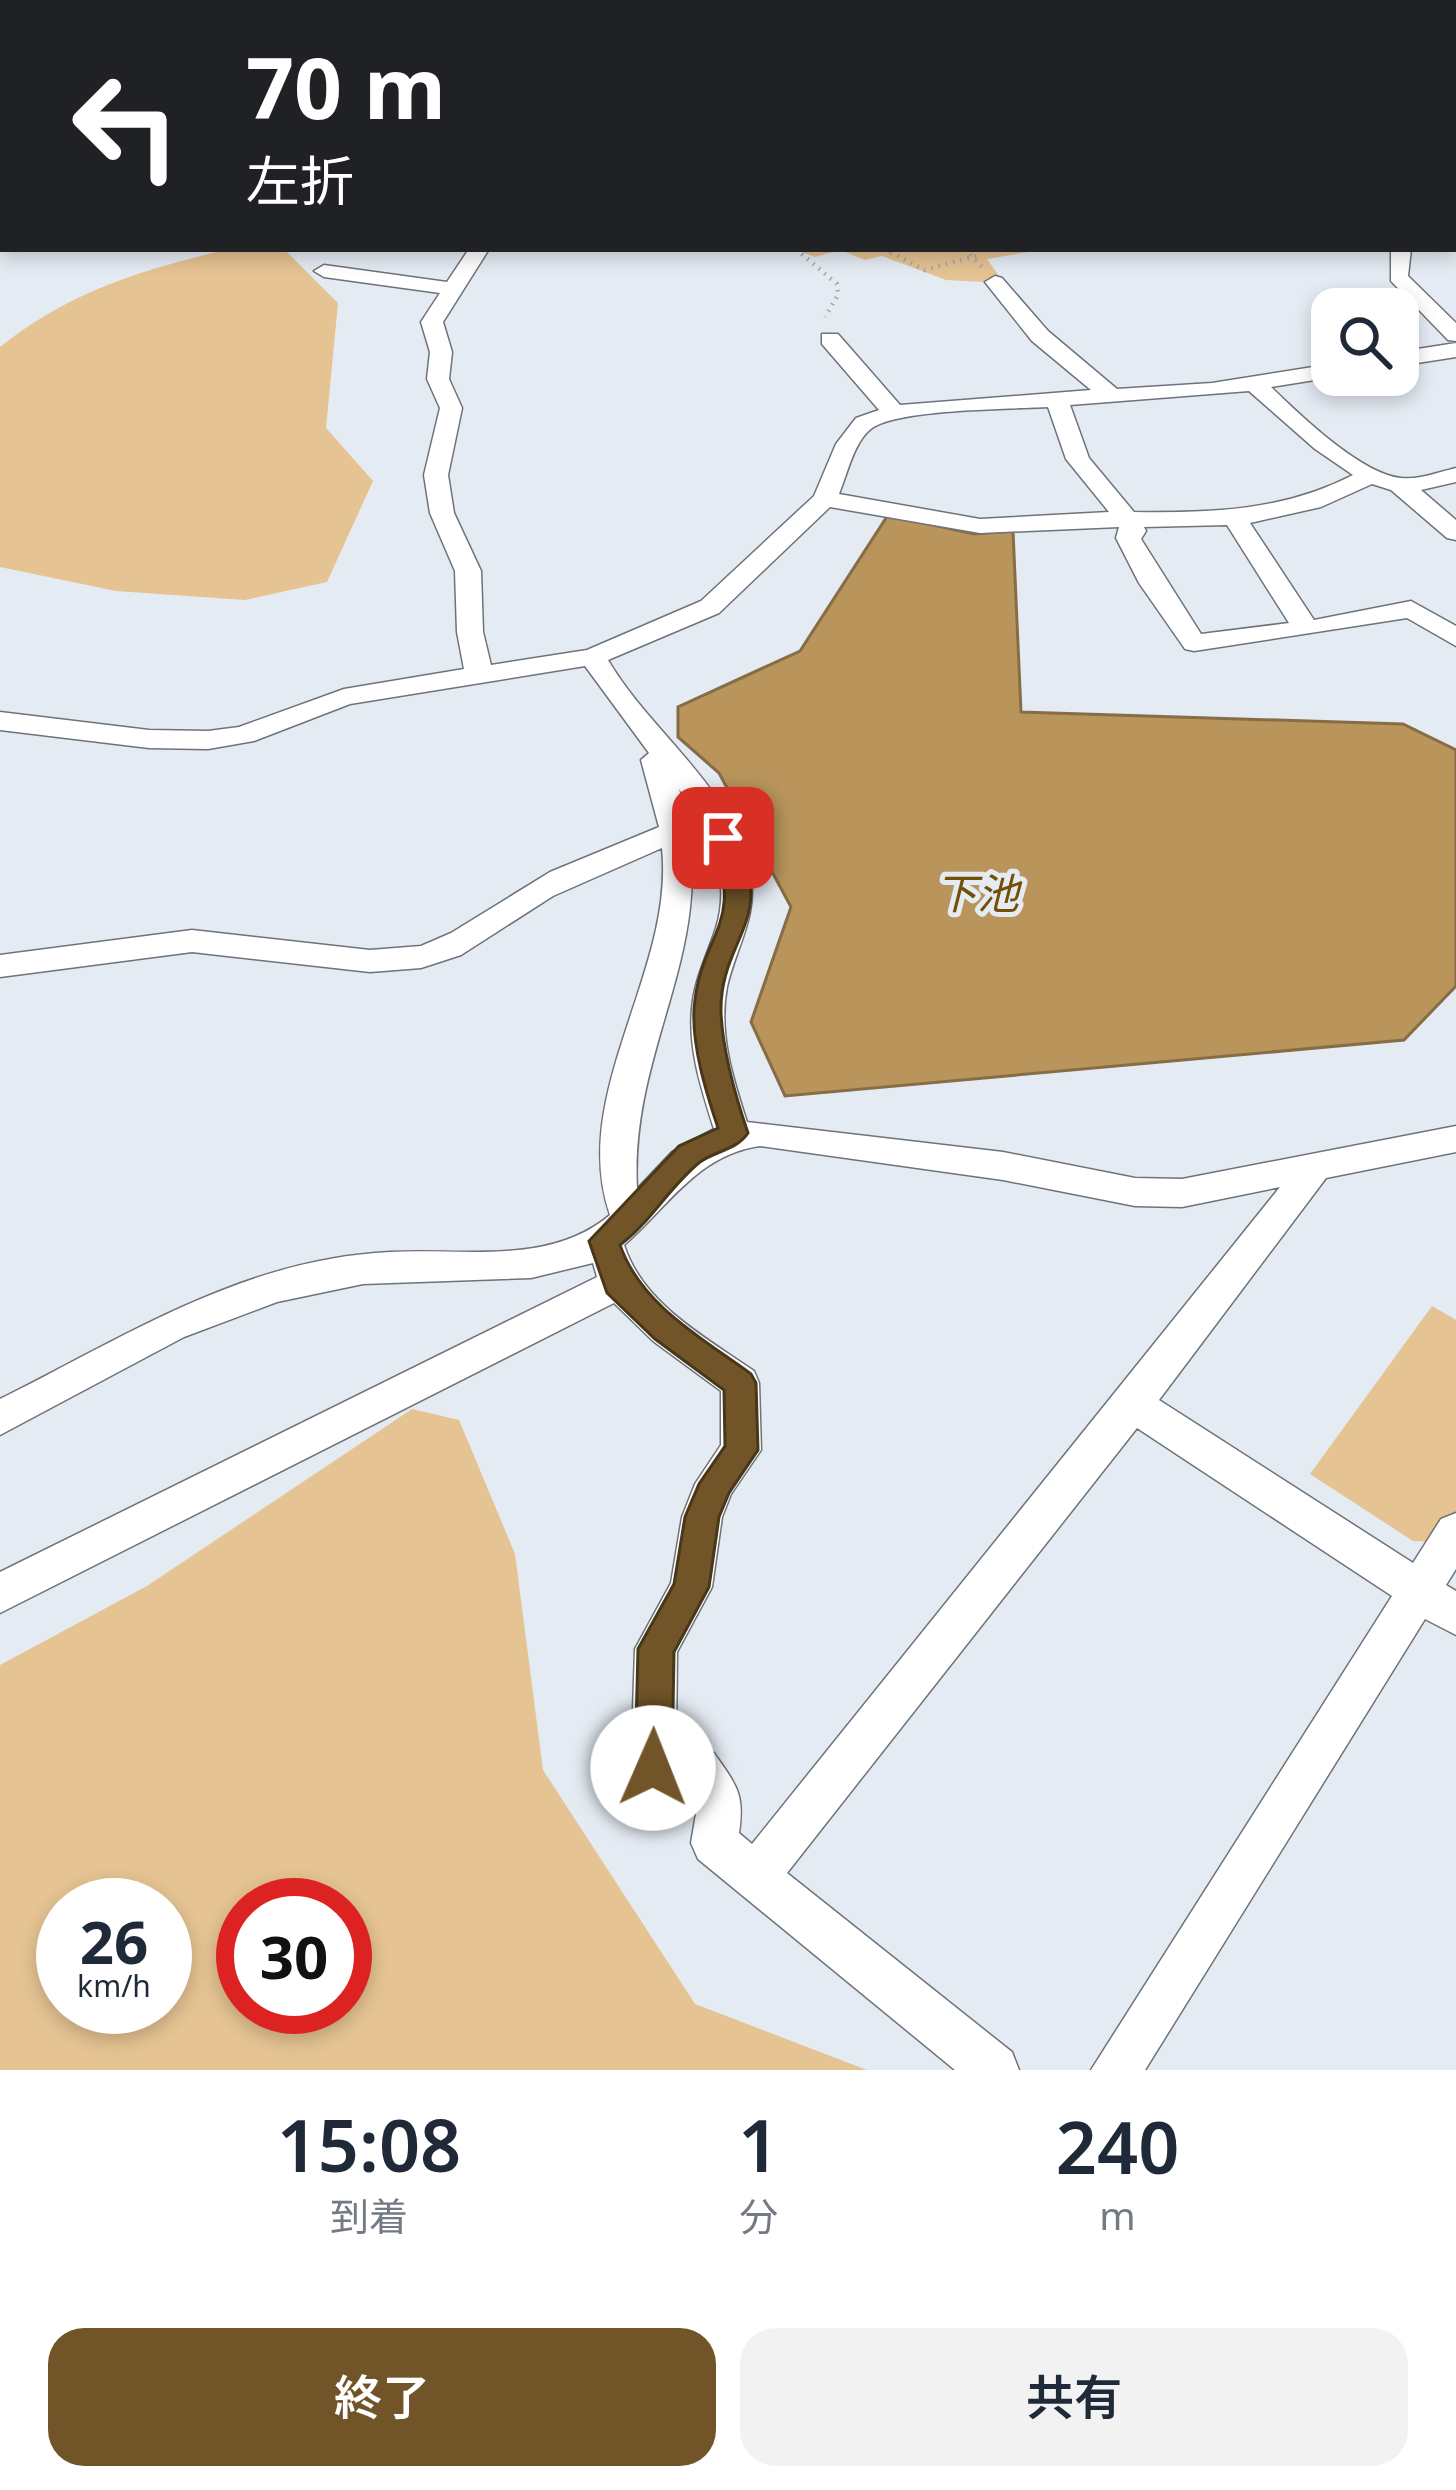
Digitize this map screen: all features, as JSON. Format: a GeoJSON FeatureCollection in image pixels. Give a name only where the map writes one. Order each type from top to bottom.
{"type":"FeatureCollection","features":[{"type":"Feature","properties":{"kind":"street"},"geometry":{"type":"LineString","coordinates":[[477,252],[432,322],[442,352],[438,380],[451,408],[436,476],[442,513],[457,536],[468,571],[470,632],[478,674]]}},
{"type":"Feature","properties":{"kind":"street"},"geometry":{"type":"LineString","coordinates":[[1401,252],[1398,277],[1456,335]]}},
{"type":"Feature","properties":{"kind":"street"},"geometry":{"type":"LineString","coordinates":[[325,272],[453,289]]}},
{"type":"Feature","properties":{"kind":"street"},"geometry":{"type":"LineString","coordinates":[[995,282],[1040,336],[1113,397]]}},
{"type":"Feature","properties":{"kind":"street"},"geometry":{"type":"LineString","coordinates":[[830,339],[893,413]]}},
{"type":"Feature","properties":{"kind":"street"},"geometry":{"type":"LineString","coordinates":[[1419,355],[1456,350]]}},
{"type":"Feature","properties":{"kind":"street"},"geometry":{"type":"LineString","coordinates":[[0,721],[149,739],[208,740],[244,735],[344,697],[592,657],[710,607],[825,499],[848,444],[864,423],[893,413],[1255,384],[1311,375]]}},
{"type":"Feature","properties":{"kind":"street"},"geometry":{"type":"LineString","coordinates":[[1255,384],[1318,441],[1400,485],[1456,532]]}},
{"type":"Feature","properties":{"kind":"street"},"geometry":{"type":"LineString","coordinates":[[1057,400],[1078,459],[1134,531],[1129,538],[1151,584],[1194,643],[1307,629],[1411,608],[1456,638]]}},
{"type":"Feature","properties":{"kind":"street"},"geometry":{"type":"LineString","coordinates":[[825,499],[980,526],[1236,520],[1302,508],[1374,474]]}},
{"type":"Feature","properties":{"kind":"street"},"geometry":{"type":"LineString","coordinates":[[1400,485],[1456,475]]}},
{"type":"Feature","properties":{"kind":"street"},"geometry":{"type":"LineString","coordinates":[[1236,520],[1307,629]]}},
{"type":"Feature","properties":{"kind":"street"},"geometry":{"type":"LineString","coordinates":[[592,657],[611,694],[713,814],[734,863],[741,906],[718,960],[707,1010],[718,1088],[734,1133]]}},
{"type":"Feature","properties":{"kind":"street"},"geometry":{"type":"LineString","coordinates":[[650,740],[676,831],[678,908],[644,1046],[619,1110],[618,1284],[666,1330],[740,1383],[741,1450],[716,1484],[702,1517],[691,1587],[656,1649],[653,1768],[698,1768],[721,1803],[715,1843],[994,2070]]}},
{"type":"Feature","properties":{"kind":"street"},"geometry":{"type":"LineString","coordinates":[[0,966],[147,945],[220,941],[327,958],[386,962],[423,957],[455,946],[528,897],[676,831]]}},
{"type":"Feature","properties":{"kind":"street"},"geometry":{"type":"LineString","coordinates":[[0,1418],[160,1330],[275,1286],[337,1271],[412,1264],[537,1263],[579,1253],[617,1232],[690,1154],[734,1133],[760,1132],[1003,1166],[1135,1192],[1231,1187],[1456,1139]]}},
{"type":"Feature","properties":{"kind":"street"},"geometry":{"type":"LineString","coordinates":[[756,1875],[1238,1272],[1314,1168]]}},
{"type":"Feature","properties":{"kind":"street"},"geometry":{"type":"LineString","coordinates":[[0,1593],[618,1284]]}},
{"type":"Feature","properties":{"kind":"street"},"geometry":{"type":"LineString","coordinates":[[1131,1402],[1436,1603]]}},
{"type":"Feature","properties":{"kind":"street"},"geometry":{"type":"LineString","coordinates":[[1116,2070],[1436,1603],[1456,1532]]}},
{"type":"Feature","properties":{"kind":"path"},"geometry":{"type":"LineString","coordinates":[[799,252],[836,284],[838,296],[820,324],[830,339]]}},
{"type":"Feature","properties":{"kind":"path"},"geometry":{"type":"LineString","coordinates":[[889,252],[925,270],[976,256]]}},
{"type":"Feature","properties":{"kind":"shaded area"},"geometry":{"type":"Polygon","coordinates":[[[216,252],[287,252],[338,303],[326,428],[373,481],[327,582],[245,600],[116,591],[0,567],[0,347],[80,297],[216,252]]]}},
{"type":"Feature","properties":{"kind":"shaded area"},"geometry":{"type":"Polygon","coordinates":[[[845,252],[1028,252],[987,259],[1004,283],[946,280],[882,256],[865,260],[845,252]]]}},
{"type":"Feature","properties":{"kind":"shaded area"},"geometry":{"type":"Polygon","coordinates":[[[1432,1306],[1456,1320],[1456,1516],[1440,1542],[1413,1541],[1310,1474],[1432,1306]]]}},
{"type":"Feature","properties":{"kind":"shaded area"},"geometry":{"type":"Polygon","coordinates":[[[412,1409],[459,1420],[515,1554],[543,1770],[695,2004],[867,2070],[0,2070],[0,1665],[147,1586],[412,1409]]]}},
{"type":"Feature","properties":{"kind":"water","name":"下池"},"geometry":{"type":"Polygon","coordinates":[[[888,515],[974,534],[1013,531],[1021,712],[1403,724],[1456,750],[1456,986],[1404,1040],[785,1096],[751,1022],[791,907],[719,773],[678,737],[678,707],[800,651],[888,515]]]}},
{"type":"Feature","properties":{"kind":"route"},"geometry":{"type":"LineString","coordinates":[[653,1768],[656,1649],[691,1587],[702,1517],[716,1484],[741,1450],[740,1383],[666,1330],[618,1284],[604,1241],[630,1222],[690,1154],[734,1133],[718,1088],[707,1010],[718,960],[741,906],[734,863],[723,838]]}}]}
